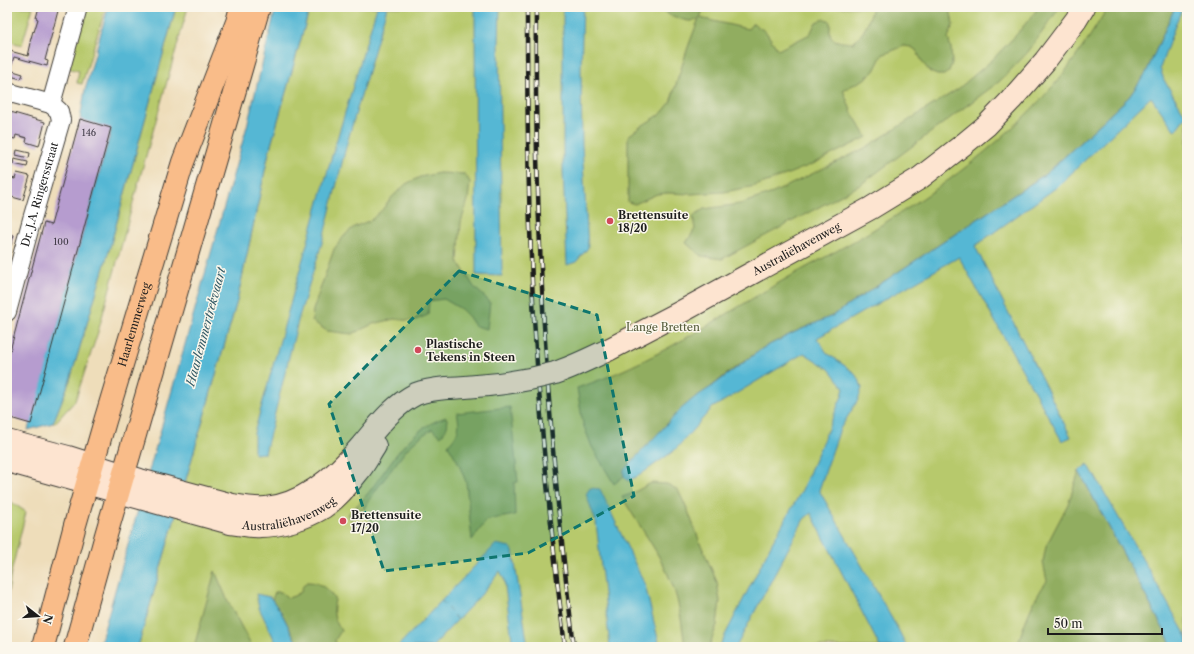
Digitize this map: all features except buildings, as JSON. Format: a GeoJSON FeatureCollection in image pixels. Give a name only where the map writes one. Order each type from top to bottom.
{"type":"FeatureCollection","features":[{"type":"Feature","properties":{"kind":"main road","name":"Haarlemmerweg"},"geometry":{"type":"LineString","coordinates":[[43,647],[90,474],[183,162],[237,22],[241,7]]}},
{"type":"Feature","properties":{"kind":"main road"},"geometry":{"type":"LineString","coordinates":[[75,647],[129,486],[259,7]]}},
{"type":"Feature","properties":{"kind":"street"},"geometry":{"type":"LineString","coordinates":[[7,92],[52,104],[78,7]]}},
{"type":"Feature","properties":{"kind":"street","name":"Australiëhavenweg"},"geometry":{"type":"LineString","coordinates":[[90,474],[196,504],[233,505],[257,508],[276,506],[303,497],[321,485],[340,469],[377,427],[403,402],[416,394],[433,389],[488,385],[528,380],[584,362],[686,310],[858,215],[920,178],[987,125],[1011,100],[1045,61],[1084,7]]}},
{"type":"Feature","properties":{"kind":"street","name":"Dr. J.A. Ringersstraat"},"geometry":{"type":"LineString","coordinates":[[7,312],[61,120],[59,112],[52,104]]}},
{"type":"Feature","properties":{"kind":"street"},"geometry":{"type":"LineString","coordinates":[[7,441],[68,457],[90,474]]}},
{"type":"Feature","properties":{"kind":"street"},"geometry":{"type":"LineString","coordinates":[[7,461],[90,474]]}},
{"type":"Feature","properties":{"kind":"highlighted area"},"geometry":{"type":"Polygon","coordinates":[[[459,271],[597,315],[634,496],[528,553],[384,571],[329,404],[459,271]]]}},
{"type":"Feature","properties":{"kind":"green space"},"geometry":{"type":"Polygon","coordinates":[[[7,7],[33,7],[22,45],[7,41],[7,7]]]}},
{"type":"Feature","properties":{"kind":"green space"},"geometry":{"type":"Polygon","coordinates":[[[84,7],[106,7],[82,84],[77,83],[79,71],[67,68],[84,7]]]}},
{"type":"Feature","properties":{"kind":"green space"},"geometry":{"type":"Polygon","coordinates":[[[176,7],[188,7],[98,332],[75,401],[55,423],[53,423],[70,380],[110,247],[176,7]]]}},
{"type":"Feature","properties":{"kind":"green space","name":"Lange Bretten"},"geometry":{"type":"Polygon","coordinates":[[[310,7],[1187,7],[1187,647],[138,647],[237,301],[269,152],[310,7]]]}},
{"type":"Feature","properties":{"kind":"green space"},"geometry":{"type":"Polygon","coordinates":[[[658,7],[704,7],[700,18],[748,29],[753,23],[766,32],[778,50],[810,34],[816,22],[823,19],[829,20],[830,34],[834,40],[853,43],[864,31],[873,7],[946,7],[951,13],[953,25],[948,38],[951,48],[952,63],[949,71],[944,75],[937,75],[930,72],[916,50],[911,47],[904,46],[882,55],[874,71],[863,80],[843,90],[852,113],[867,137],[813,164],[755,186],[724,192],[657,194],[635,204],[628,202],[628,136],[661,114],[670,103],[699,18],[691,21],[683,20],[668,14],[658,7]]]}},
{"type":"Feature","properties":{"kind":"green space"},"geometry":{"type":"Polygon","coordinates":[[[1039,7],[1060,7],[1028,52],[1000,81],[860,185],[722,259],[701,256],[686,243],[695,229],[693,216],[704,209],[740,204],[773,193],[865,148],[958,89],[991,61],[1017,34],[1039,7]]]}},
{"type":"Feature","properties":{"kind":"green space"},"geometry":{"type":"Polygon","coordinates":[[[1108,7],[1175,7],[1146,73],[1129,97],[1047,173],[832,316],[763,348],[728,373],[711,387],[624,470],[624,476],[614,484],[592,447],[583,424],[577,388],[629,368],[679,342],[785,279],[883,224],[961,171],[1009,131],[1053,86],[1089,38],[1108,7]]]}},
{"type":"Feature","properties":{"kind":"green space"},"geometry":{"type":"Polygon","coordinates":[[[439,173],[465,174],[470,182],[468,200],[461,222],[458,261],[474,287],[490,302],[487,329],[475,326],[461,309],[444,299],[429,301],[428,315],[413,321],[394,319],[373,324],[352,334],[327,331],[312,321],[313,310],[334,249],[345,235],[354,227],[371,220],[406,184],[420,177],[439,173]]]}},
{"type":"Feature","properties":{"kind":"green space"},"geometry":{"type":"Polygon","coordinates":[[[510,407],[518,482],[514,483],[515,515],[487,520],[472,540],[466,482],[458,462],[448,445],[459,427],[457,413],[510,407]]]}},
{"type":"Feature","properties":{"kind":"green space"},"geometry":{"type":"Polygon","coordinates":[[[446,417],[446,429],[441,436],[432,429],[407,449],[363,510],[351,520],[348,514],[367,495],[394,458],[411,438],[432,423],[446,417]]]}},
{"type":"Feature","properties":{"kind":"green space"},"geometry":{"type":"Polygon","coordinates":[[[1079,471],[1173,647],[1017,647],[1029,613],[1047,581],[1043,562],[1046,546],[1068,504],[1079,471]]]}},
{"type":"Feature","properties":{"kind":"green space"},"geometry":{"type":"Polygon","coordinates":[[[651,483],[667,484],[678,490],[717,582],[720,601],[717,625],[709,647],[685,647],[679,607],[672,584],[655,550],[622,497],[631,494],[651,483]]]}},
{"type":"Feature","properties":{"kind":"green space"},"geometry":{"type":"Polygon","coordinates":[[[7,499],[26,512],[11,573],[7,600],[7,499]]]}},
{"type":"Feature","properties":{"kind":"green space"},"geometry":{"type":"Polygon","coordinates":[[[215,571],[227,599],[252,647],[194,647],[215,571]]]}},
{"type":"Feature","properties":{"kind":"green space"},"geometry":{"type":"Polygon","coordinates":[[[307,582],[316,583],[324,587],[335,600],[334,616],[341,631],[335,640],[337,647],[299,647],[281,612],[272,600],[275,592],[281,592],[288,598],[294,596],[301,592],[303,586],[307,582]]]}},
{"type":"Feature","properties":{"kind":"water"},"geometry":{"type":"Polygon","coordinates":[[[108,7],[176,7],[110,247],[70,380],[53,423],[28,430],[111,131],[80,119],[85,90],[108,7]]]}},
{"type":"Feature","properties":{"kind":"water","name":"Haarlemmertrekvaart"},"geometry":{"type":"Polygon","coordinates":[[[276,7],[310,7],[269,152],[237,301],[138,647],[99,647],[247,126],[276,7]]]}},
{"type":"Feature","properties":{"kind":"water"},"geometry":{"type":"Polygon","coordinates":[[[377,7],[387,7],[347,143],[322,243],[299,317],[265,453],[254,454],[254,433],[331,159],[377,7]]]}},
{"type":"Feature","properties":{"kind":"water"},"geometry":{"type":"Polygon","coordinates":[[[475,7],[500,7],[499,43],[502,276],[476,275],[475,7]]]}},
{"type":"Feature","properties":{"kind":"water"},"geometry":{"type":"Polygon","coordinates":[[[563,7],[583,7],[581,69],[582,145],[588,248],[576,262],[567,265],[563,171],[563,7]]]}},
{"type":"Feature","properties":{"kind":"water"},"geometry":{"type":"Polygon","coordinates":[[[1175,7],[1183,7],[1160,68],[1164,80],[1186,116],[1175,131],[1151,97],[1057,187],[975,246],[1071,437],[1062,441],[959,257],[817,338],[827,353],[852,371],[859,379],[862,388],[858,400],[840,429],[819,490],[907,647],[880,647],[811,513],[804,519],[736,647],[719,647],[772,543],[802,490],[844,388],[829,369],[804,353],[712,408],[675,450],[640,475],[628,481],[624,476],[624,470],[681,409],[763,348],[832,316],[1047,173],[1129,97],[1146,73],[1175,7]]]}},
{"type":"Feature","properties":{"kind":"water"},"geometry":{"type":"Polygon","coordinates":[[[1088,464],[1187,637],[1187,647],[1173,647],[1079,471],[1088,464]]]}},
{"type":"Feature","properties":{"kind":"water"},"geometry":{"type":"Polygon","coordinates":[[[590,488],[600,489],[645,585],[660,647],[610,647],[596,522],[586,494],[590,488]]]}},
{"type":"Feature","properties":{"kind":"water"},"geometry":{"type":"Polygon","coordinates":[[[496,544],[510,547],[513,551],[528,647],[513,647],[504,579],[500,571],[481,595],[432,647],[397,647],[496,544]]]}},
{"type":"Feature","properties":{"kind":"water"},"geometry":{"type":"Polygon","coordinates":[[[256,594],[270,597],[281,612],[299,647],[278,647],[259,608],[256,594]]]}},
{"type":"Feature","properties":{"kind":"ferry route"},"geometry":{"type":"LineString","coordinates":[[442,601],[457,620]]}},
{"type":"Feature","properties":{"kind":"railway"},"geometry":{"type":"LineString","coordinates":[[527,7],[529,178],[535,327],[545,464],[565,647]]}},
{"type":"Feature","properties":{"kind":"railway"},"geometry":{"type":"LineString","coordinates":[[536,7],[537,167],[544,328],[556,488],[574,647]]}},
{"type":"Feature","properties":{"kind":"place","name":"Brettensuite 18/20"},"geometry":{"type":"Point","coordinates":[610,221]}},
{"type":"Feature","properties":{"kind":"place","name":"Plastische Tekens in Steen"},"geometry":{"type":"Point","coordinates":[418,350]}},
{"type":"Feature","properties":{"kind":"place","name":"Brettensuite 17/20"},"geometry":{"type":"Point","coordinates":[343,521]}}]}
